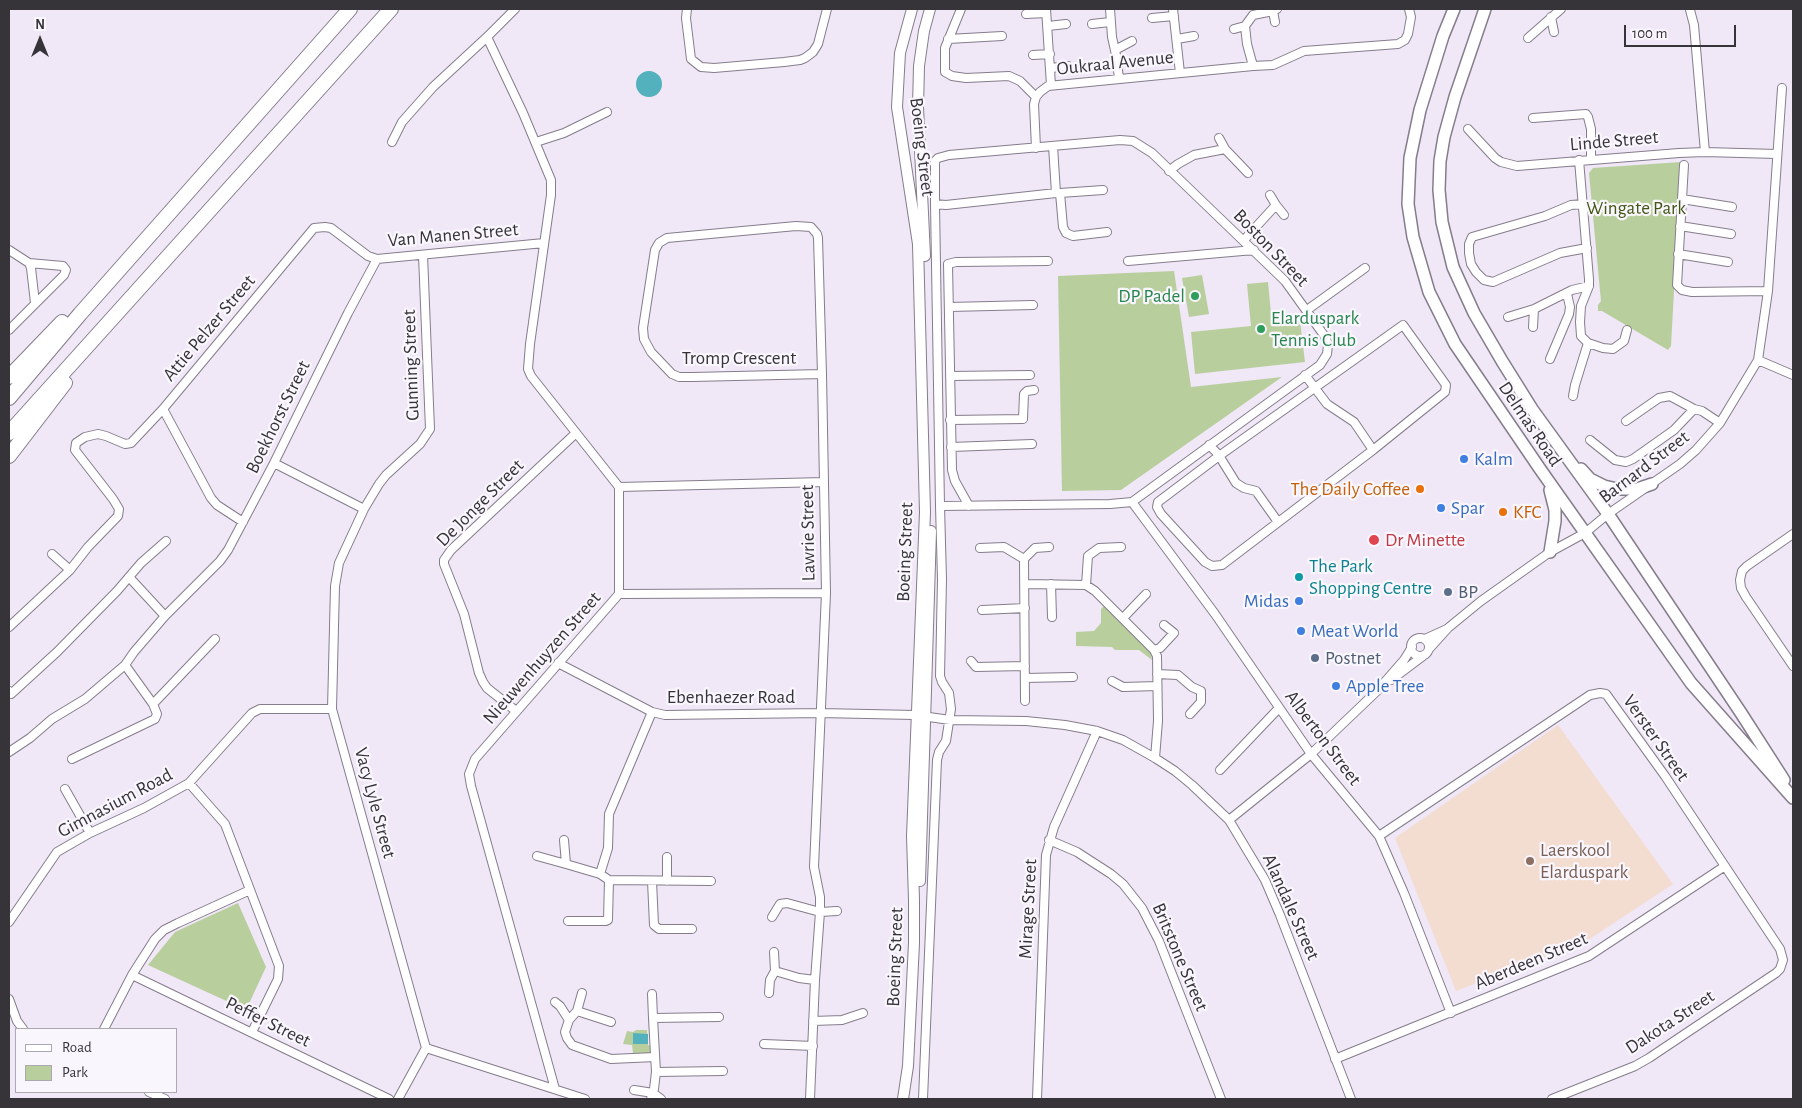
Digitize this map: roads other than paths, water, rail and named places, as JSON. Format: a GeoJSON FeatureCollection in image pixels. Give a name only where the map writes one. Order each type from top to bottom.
{"type":"FeatureCollection","features":[{"type":"Feature","properties":{"kind":"highway"},"geometry":{"type":"LineString","coordinates":[[9,398],[80,314],[350,9]]}},
{"type":"Feature","properties":{"kind":"highway"},"geometry":{"type":"LineString","coordinates":[[9,433],[391,9]]}},
{"type":"Feature","properties":{"kind":"highway"},"geometry":{"type":"LineString","coordinates":[[9,377],[206,173]]}},
{"type":"Feature","properties":{"kind":"highway"},"geometry":{"type":"LineString","coordinates":[[9,456],[114,316]]}},
{"type":"Feature","properties":{"kind":"main road","name":"Boeing Street"},"geometry":{"type":"LineString","coordinates":[[908,1099],[913,1066],[925,512],[918,244],[897,107],[900,53],[912,9]]}},
{"type":"Feature","properties":{"kind":"main road","name":"Boeing Street"},"geometry":{"type":"LineString","coordinates":[[903,1099],[908,1066],[914,952],[912,836],[931,563],[925,243],[918,107],[919,66],[924,31],[930,9]]}},
{"type":"Feature","properties":{"kind":"main road"},"geometry":{"type":"LineString","coordinates":[[1443,36],[1449,9]]}},
{"type":"Feature","properties":{"kind":"main road","name":"Delmas Road"},"geometry":{"type":"LineString","coordinates":[[1454,9],[1443,36],[1420,110],[1410,158],[1408,204],[1413,237],[1429,292],[1455,344],[1690,683],[1793,798]]}},
{"type":"Feature","properties":{"kind":"main road","name":"Delmas Road"},"geometry":{"type":"LineString","coordinates":[[1485,11],[1454,97],[1444,137],[1439,190],[1442,222],[1453,267],[1474,313],[1502,361],[1564,455],[1608,514],[1763,746],[1793,798]]}},
{"type":"Feature","properties":{"kind":"main road"},"geometry":{"type":"LineString","coordinates":[[1564,455],[1590,479],[1604,486],[1629,490],[1652,484]]}},
{"type":"Feature","properties":{"kind":"main road"},"geometry":{"type":"LineString","coordinates":[[1540,469],[1550,490],[1555,510],[1555,529],[1550,552]]}},
{"type":"Feature","properties":{"kind":"street"},"geometry":{"type":"LineString","coordinates":[[392,142],[402,122],[433,87],[515,9]]}},
{"type":"Feature","properties":{"kind":"street"},"geometry":{"type":"LineString","coordinates":[[687,9],[688,43],[691,58],[701,67],[714,68],[784,62],[805,58],[813,52],[818,44],[827,9]]}},
{"type":"Feature","properties":{"kind":"street"},"geometry":{"type":"LineString","coordinates":[[961,9],[948,39],[944,69],[947,74],[966,78],[1008,76],[1020,82],[1036,97]]}},
{"type":"Feature","properties":{"kind":"street"},"geometry":{"type":"LineString","coordinates":[[1110,9],[1118,78]]}},
{"type":"Feature","properties":{"kind":"street","name":"Oukraal Avenue"},"geometry":{"type":"LineString","coordinates":[[1036,148],[1033,109],[1036,97],[1042,89],[1051,85],[1277,64],[1304,51],[1398,44],[1405,40],[1408,34],[1411,17],[1409,9]]}},
{"type":"Feature","properties":{"kind":"street"},"geometry":{"type":"LineString","coordinates":[[1528,38],[1561,9]]}},
{"type":"Feature","properties":{"kind":"street"},"geometry":{"type":"LineString","coordinates":[[1689,9],[1694,25],[1705,152]]}},
{"type":"Feature","properties":{"kind":"street"},"geometry":{"type":"LineString","coordinates":[[1253,66],[1248,50],[1245,26],[1253,12],[1275,10],[1275,22]]}},
{"type":"Feature","properties":{"kind":"street"},"geometry":{"type":"LineString","coordinates":[[1026,14],[1046,11],[1051,85]]}},
{"type":"Feature","properties":{"kind":"street"},"geometry":{"type":"LineString","coordinates":[[1152,18],[1174,12],[1180,73]]}},
{"type":"Feature","properties":{"kind":"street"},"geometry":{"type":"LineString","coordinates":[[1551,17],[1554,32]]}},
{"type":"Feature","properties":{"kind":"street"},"geometry":{"type":"LineString","coordinates":[[1092,24],[1110,22]]}},
{"type":"Feature","properties":{"kind":"street"},"geometry":{"type":"LineString","coordinates":[[1048,26],[1066,24]]}},
{"type":"Feature","properties":{"kind":"street"},"geometry":{"type":"LineString","coordinates":[[1234,29],[1245,26]]}},
{"type":"Feature","properties":{"kind":"street"},"geometry":{"type":"LineString","coordinates":[[948,39],[1002,36]]}},
{"type":"Feature","properties":{"kind":"street"},"geometry":{"type":"LineString","coordinates":[[1177,39],[1194,36]]}},
{"type":"Feature","properties":{"kind":"street"},"geometry":{"type":"LineString","coordinates":[[487,37],[536,142],[552,187],[528,369],[531,376],[619,487],[824,482]]}},
{"type":"Feature","properties":{"kind":"street"},"geometry":{"type":"LineString","coordinates":[[1115,50],[1132,41]]}},
{"type":"Feature","properties":{"kind":"street"},"geometry":{"type":"LineString","coordinates":[[1033,55],[1050,54]]}},
{"type":"Feature","properties":{"kind":"street"},"geometry":{"type":"LineString","coordinates":[[1098,66],[1117,64]]}},
{"type":"Feature","properties":{"kind":"street"},"geometry":{"type":"LineString","coordinates":[[1051,68],[1068,66]]}},
{"type":"Feature","properties":{"kind":"street","name":"Barnard Street"},"geometry":{"type":"LineString","coordinates":[[1376,692],[1423,656],[1448,628],[1481,602],[1550,552],[1585,533],[1691,454],[1720,423],[1758,360],[1768,291],[1782,88]]}},
{"type":"Feature","properties":{"kind":"street"},"geometry":{"type":"LineString","coordinates":[[536,142],[564,133],[607,112]]}},
{"type":"Feature","properties":{"kind":"street"},"geometry":{"type":"LineString","coordinates":[[1533,118],[1586,114],[1591,129],[1591,159]]}},
{"type":"Feature","properties":{"kind":"street","name":"Linde Street"},"geometry":{"type":"LineString","coordinates":[[1468,129],[1495,158],[1507,164],[1524,166],[1634,155],[1705,152],[1777,154]]}},
{"type":"Feature","properties":{"kind":"street"},"geometry":{"type":"LineString","coordinates":[[1219,138],[1225,148],[1248,173]]}},
{"type":"Feature","properties":{"kind":"street","name":"Boston Street"},"geometry":{"type":"LineString","coordinates":[[934,165],[938,158],[945,156],[1128,140],[1143,147],[1286,281],[1326,338],[1328,354],[1320,365],[1132,502]]}},
{"type":"Feature","properties":{"kind":"street"},"geometry":{"type":"LineString","coordinates":[[1053,146],[1062,221],[1066,233],[1074,236],[1107,232]]}},
{"type":"Feature","properties":{"kind":"street"},"geometry":{"type":"LineString","coordinates":[[1169,171],[1194,155],[1225,148]]}},
{"type":"Feature","properties":{"kind":"street"},"geometry":{"type":"LineString","coordinates":[[1579,160],[1589,286],[1581,306],[1581,336],[1588,343],[1613,349],[1624,341],[1627,330]]}},
{"type":"Feature","properties":{"kind":"street","name":"Boeing Street"},"geometry":{"type":"LineString","coordinates":[[923,1099],[937,760],[946,740],[951,709],[950,696],[940,676],[942,580],[934,165]]}},
{"type":"Feature","properties":{"kind":"street"},"geometry":{"type":"LineString","coordinates":[[1684,165],[1677,285],[1682,290],[1692,292],[1768,291]]}},
{"type":"Feature","properties":{"kind":"street"},"geometry":{"type":"LineString","coordinates":[[935,204],[946,205],[1103,190]]}},
{"type":"Feature","properties":{"kind":"street"},"geometry":{"type":"LineString","coordinates":[[1270,195],[1284,215]]}},
{"type":"Feature","properties":{"kind":"street"},"geometry":{"type":"LineString","coordinates":[[1682,199],[1732,207]]}},
{"type":"Feature","properties":{"kind":"street"},"geometry":{"type":"LineString","coordinates":[[1583,204],[1571,205],[1504,230],[1472,237],[1469,244],[1469,253],[1471,264],[1476,272],[1484,280],[1493,282],[1555,255],[1587,248]]}},
{"type":"Feature","properties":{"kind":"street"},"geometry":{"type":"LineString","coordinates":[[1244,240],[1276,205]]}},
{"type":"Feature","properties":{"kind":"street","name":"Lawrie Street"},"geometry":{"type":"LineString","coordinates":[[771,228],[804,226],[810,227],[817,234],[826,593],[814,859],[820,897],[820,912],[810,1099]]}},
{"type":"Feature","properties":{"kind":"street"},"geometry":{"type":"LineString","coordinates":[[1680,226],[1731,234]]}},
{"type":"Feature","properties":{"kind":"street","name":"Van Manen Street"},"geometry":{"type":"LineString","coordinates":[[314,228],[331,228],[368,256],[377,259],[544,243]]}},
{"type":"Feature","properties":{"kind":"street","name":"Attie Pelzer Street"},"geometry":{"type":"LineString","coordinates":[[70,570],[120,512],[113,498],[78,455],[75,450],[76,443],[85,437],[98,434],[125,444],[131,443],[162,409],[314,228]]}},
{"type":"Feature","properties":{"kind":"street","name":"Tromp Crescent"},"geometry":{"type":"LineString","coordinates":[[771,228],[666,238],[659,243],[655,250],[644,339],[651,352],[672,374],[679,377],[822,374]]}},
{"type":"Feature","properties":{"kind":"street"},"geometry":{"type":"LineString","coordinates":[[9,250],[29,263],[63,266],[66,270],[64,275],[9,330]]}},
{"type":"Feature","properties":{"kind":"street"},"geometry":{"type":"LineString","coordinates":[[1128,261],[1254,250]]}},
{"type":"Feature","properties":{"kind":"street"},"geometry":{"type":"LineString","coordinates":[[1678,254],[1728,262]]}},
{"type":"Feature","properties":{"kind":"street","name":"Gunning Street"},"geometry":{"type":"LineString","coordinates":[[364,509],[386,475],[420,444],[430,429],[422,255]]}},
{"type":"Feature","properties":{"kind":"street","name":"Boekhorst Street"},"geometry":{"type":"LineString","coordinates":[[9,752],[30,738],[52,719],[85,699],[126,665],[134,652],[228,550],[377,259]]}},
{"type":"Feature","properties":{"kind":"street"},"geometry":{"type":"LineString","coordinates":[[969,506],[953,477],[947,267],[951,262],[1048,261]]}},
{"type":"Feature","properties":{"kind":"street"},"geometry":{"type":"LineString","coordinates":[[29,263],[35,303]]}},
{"type":"Feature","properties":{"kind":"street"},"geometry":{"type":"LineString","coordinates":[[1307,310],[1364,268]]}},
{"type":"Feature","properties":{"kind":"street"},"geometry":{"type":"LineString","coordinates":[[1508,317],[1534,309],[1572,290],[1589,286]]}},
{"type":"Feature","properties":{"kind":"street"},"geometry":{"type":"LineString","coordinates":[[1550,359],[1570,314],[1567,294]]}},
{"type":"Feature","properties":{"kind":"street"},"geometry":{"type":"LineString","coordinates":[[949,307],[1033,305]]}},
{"type":"Feature","properties":{"kind":"street"},"geometry":{"type":"LineString","coordinates":[[1533,327],[1534,309]]}},
{"type":"Feature","properties":{"kind":"street"},"geometry":{"type":"LineString","coordinates":[[1402,325],[1405,326],[1446,385],[1446,390],[1373,450],[1222,565],[1215,566],[1205,562],[1158,509],[1158,502],[1218,456],[1402,325]]}},
{"type":"Feature","properties":{"kind":"street"},"geometry":{"type":"LineString","coordinates":[[1573,396],[1588,343]]}},
{"type":"Feature","properties":{"kind":"street"},"geometry":{"type":"LineString","coordinates":[[1758,360],[1793,375]]}},
{"type":"Feature","properties":{"kind":"street"},"geometry":{"type":"LineString","coordinates":[[950,376],[1030,375]]}},
{"type":"Feature","properties":{"kind":"street"},"geometry":{"type":"LineString","coordinates":[[1305,375],[1327,404],[1354,422],[1373,450]]}},
{"type":"Feature","properties":{"kind":"street"},"geometry":{"type":"LineString","coordinates":[[950,420],[1023,419],[1024,394],[1027,391],[1034,390]]}},
{"type":"Feature","properties":{"kind":"street"},"geometry":{"type":"LineString","coordinates":[[1626,421],[1659,398],[1665,396],[1674,397],[1694,409],[1702,411],[1720,423]]}},
{"type":"Feature","properties":{"kind":"street"},"geometry":{"type":"LineString","coordinates":[[162,409],[211,498],[217,505],[243,522]]}},
{"type":"Feature","properties":{"kind":"street"},"geometry":{"type":"LineString","coordinates":[[1590,440],[1614,460],[1626,462],[1674,430],[1694,409]]}},
{"type":"Feature","properties":{"kind":"street","name":"De Jonge Street"},"geometry":{"type":"LineString","coordinates":[[516,711],[487,688],[479,674],[464,614],[444,560],[451,550],[576,434]]}},
{"type":"Feature","properties":{"kind":"street"},"geometry":{"type":"LineString","coordinates":[[951,447],[1032,444]]}},
{"type":"Feature","properties":{"kind":"street"},"geometry":{"type":"LineString","coordinates":[[1209,445],[1236,483],[1244,488],[1256,491],[1278,522]]}},
{"type":"Feature","properties":{"kind":"street"},"geometry":{"type":"LineString","coordinates":[[274,463],[364,509]]}},
{"type":"Feature","properties":{"kind":"street","name":"Nieuwenhuyzen Street"},"geometry":{"type":"LineString","coordinates":[[555,1089],[470,786],[469,774],[475,759],[619,594],[619,487]]}},
{"type":"Feature","properties":{"kind":"street"},"geometry":{"type":"LineString","coordinates":[[940,506],[1132,502]]}},
{"type":"Feature","properties":{"kind":"street","name":"Alberton Street"},"geometry":{"type":"LineString","coordinates":[[1132,502],[1215,614],[1312,754],[1379,836],[1404,892],[1451,1012]]}},
{"type":"Feature","properties":{"kind":"street","name":"Vacy Lyle Street"},"geometry":{"type":"LineString","coordinates":[[364,509],[339,563],[336,577],[332,709],[426,1048]]}},
{"type":"Feature","properties":{"kind":"street"},"geometry":{"type":"LineString","coordinates":[[1793,534],[1747,566],[1742,571],[1740,580],[1741,588],[1793,666]]}},
{"type":"Feature","properties":{"kind":"street"},"geometry":{"type":"LineString","coordinates":[[9,693],[57,652],[141,563],[166,541]]}},
{"type":"Feature","properties":{"kind":"street"},"geometry":{"type":"LineString","coordinates":[[980,548],[1004,547],[1024,559]]}},
{"type":"Feature","properties":{"kind":"street"},"geometry":{"type":"LineString","coordinates":[[1026,701],[1024,559],[1035,548],[1049,547]]}},
{"type":"Feature","properties":{"kind":"street"},"geometry":{"type":"LineString","coordinates":[[1086,585],[1088,556],[1099,548],[1121,547]]}},
{"type":"Feature","properties":{"kind":"street"},"geometry":{"type":"LineString","coordinates":[[9,627],[70,570],[52,554]]}},
{"type":"Feature","properties":{"kind":"street"},"geometry":{"type":"LineString","coordinates":[[129,577],[166,616]]}},
{"type":"Feature","properties":{"kind":"street"},"geometry":{"type":"LineString","coordinates":[[1024,584],[1086,585],[1095,591],[1154,650],[1157,656],[1158,727],[1155,758]]}},
{"type":"Feature","properties":{"kind":"street"},"geometry":{"type":"LineString","coordinates":[[1052,584],[1052,617]]}},
{"type":"Feature","properties":{"kind":"street"},"geometry":{"type":"LineString","coordinates":[[619,594],[826,593]]}},
{"type":"Feature","properties":{"kind":"street"},"geometry":{"type":"LineString","coordinates":[[1123,618],[1146,594]]}},
{"type":"Feature","properties":{"kind":"street"},"geometry":{"type":"LineString","coordinates":[[982,610],[1025,608]]}},
{"type":"Feature","properties":{"kind":"street"},"geometry":{"type":"LineString","coordinates":[[1154,650],[1160,648],[1174,633],[1164,624]]}},
{"type":"Feature","properties":{"kind":"street","name":"Barnard Street"},"geometry":{"type":"LineString","coordinates":[[1229,820],[1312,754],[1376,692],[1404,660],[1416,640],[1425,639],[1448,628]]}},
{"type":"Feature","properties":{"kind":"street"},"geometry":{"type":"LineString","coordinates":[[152,704],[215,639]]}},
{"type":"Feature","properties":{"kind":"street"},"geometry":{"type":"LineString","coordinates":[[1425,639],[1429,644],[1429,649]]}},
{"type":"Feature","properties":{"kind":"street"},"geometry":{"type":"LineString","coordinates":[[1412,647],[1415,654],[1423,656]]}},
{"type":"Feature","properties":{"kind":"street"},"geometry":{"type":"LineString","coordinates":[[971,662],[976,667],[1025,666]]}},
{"type":"Feature","properties":{"kind":"street","name":"Ebenhaezer Road"},"geometry":{"type":"LineString","coordinates":[[558,663],[652,712],[671,715],[820,712],[920,716]]}},
{"type":"Feature","properties":{"kind":"street"},"geometry":{"type":"LineString","coordinates":[[72,759],[155,719],[157,714],[152,704],[126,665]]}},
{"type":"Feature","properties":{"kind":"street"},"geometry":{"type":"LineString","coordinates":[[1157,674],[1178,675],[1192,687],[1201,691],[1201,702],[1190,714]]}},
{"type":"Feature","properties":{"kind":"street"},"geometry":{"type":"LineString","coordinates":[[1025,678],[1072,677]]}},
{"type":"Feature","properties":{"kind":"street"},"geometry":{"type":"LineString","coordinates":[[1112,681],[1123,686],[1157,686]]}},
{"type":"Feature","properties":{"kind":"street","name":"Verster Street"},"geometry":{"type":"LineString","coordinates":[[1379,836],[1590,695],[1606,694],[1780,949]]}},
{"type":"Feature","properties":{"kind":"street"},"geometry":{"type":"LineString","coordinates":[[1220,770],[1279,708]]}},
{"type":"Feature","properties":{"kind":"street","name":"Gimnasium Road"},"geometry":{"type":"LineString","coordinates":[[9,922],[54,855],[90,833],[144,808],[189,783],[256,710],[332,709]]}},
{"type":"Feature","properties":{"kind":"street"},"geometry":{"type":"LineString","coordinates":[[600,874],[608,848],[609,814],[652,712]]}},
{"type":"Feature","properties":{"kind":"street","name":"Alandale Street"},"geometry":{"type":"LineString","coordinates":[[920,716],[950,720],[1026,721],[1065,725],[1097,732],[1123,740],[1175,771],[1192,785],[1229,820],[1265,880],[1351,1099]]}},
{"type":"Feature","properties":{"kind":"street","name":"Mirage Street"},"geometry":{"type":"LineString","coordinates":[[1037,1099],[1044,876],[1054,827],[1097,732]]}},
{"type":"Feature","properties":{"kind":"street"},"geometry":{"type":"LineString","coordinates":[[189,783],[225,824],[279,970],[278,979],[252,1032]]}},
{"type":"Feature","properties":{"kind":"street"},"geometry":{"type":"LineString","coordinates":[[65,789],[90,833]]}},
{"type":"Feature","properties":{"kind":"street"},"geometry":{"type":"LineString","coordinates":[[564,840],[566,864]]}},
{"type":"Feature","properties":{"kind":"street","name":"Britstone Street"},"geometry":{"type":"LineString","coordinates":[[1050,840],[1077,852],[1111,874],[1124,884],[1142,908],[1159,941],[1221,1099]]}},
{"type":"Feature","properties":{"kind":"street"},"geometry":{"type":"LineString","coordinates":[[537,856],[600,874],[609,880],[711,881]]}},
{"type":"Feature","properties":{"kind":"street"},"geometry":{"type":"LineString","coordinates":[[667,857],[667,881]]}},
{"type":"Feature","properties":{"kind":"street","name":"Aberdeen Street"},"geometry":{"type":"LineString","coordinates":[[1335,1059],[1589,956],[1725,866]]}},
{"type":"Feature","properties":{"kind":"street"},"geometry":{"type":"LineString","coordinates":[[568,921],[608,920],[609,880]]}},
{"type":"Feature","properties":{"kind":"street"},"geometry":{"type":"LineString","coordinates":[[652,881],[654,925],[660,929],[692,929]]}},
{"type":"Feature","properties":{"kind":"street"},"geometry":{"type":"LineString","coordinates":[[105,1028],[132,975],[155,939],[164,930],[250,890]]}},
{"type":"Feature","properties":{"kind":"street"},"geometry":{"type":"LineString","coordinates":[[772,917],[779,906],[786,903],[820,912],[837,911]]}},
{"type":"Feature","properties":{"kind":"street","name":"Dakota Street"},"geometry":{"type":"LineString","coordinates":[[1558,1098],[1635,1066],[1649,1058],[1780,969],[1783,960],[1780,949]]}},
{"type":"Feature","properties":{"kind":"street"},"geometry":{"type":"LineString","coordinates":[[769,993],[770,980],[775,971],[774,952]]}},
{"type":"Feature","properties":{"kind":"street"},"geometry":{"type":"LineString","coordinates":[[775,971],[799,978],[815,980]]}},
{"type":"Feature","properties":{"kind":"street","name":"Peffer Street"},"geometry":{"type":"LineString","coordinates":[[132,975],[390,1099]]}},
{"type":"Feature","properties":{"kind":"street"},"geometry":{"type":"LineString","coordinates":[[582,993],[577,1011],[569,1020],[565,1032],[566,1038],[572,1045],[611,1059],[655,1057]]}},
{"type":"Feature","properties":{"kind":"street"},"geometry":{"type":"LineString","coordinates":[[652,994],[656,1072],[652,1096]]}},
{"type":"Feature","properties":{"kind":"street"},"geometry":{"type":"LineString","coordinates":[[9,999],[17,1021],[22,1028]]}},
{"type":"Feature","properties":{"kind":"street"},"geometry":{"type":"LineString","coordinates":[[555,1002],[569,1020]]}},
{"type":"Feature","properties":{"kind":"street"},"geometry":{"type":"LineString","coordinates":[[577,1011],[611,1022]]}},
{"type":"Feature","properties":{"kind":"street"},"geometry":{"type":"LineString","coordinates":[[813,1021],[842,1020],[863,1012]]}},
{"type":"Feature","properties":{"kind":"street"},"geometry":{"type":"LineString","coordinates":[[654,1018],[719,1017]]}},
{"type":"Feature","properties":{"kind":"street"},"geometry":{"type":"LineString","coordinates":[[764,1044],[813,1046]]}},
{"type":"Feature","properties":{"kind":"street"},"geometry":{"type":"LineString","coordinates":[[398,1099],[426,1048],[585,1099]]}},
{"type":"Feature","properties":{"kind":"street"},"geometry":{"type":"LineString","coordinates":[[656,1072],[723,1071]]}},
{"type":"Feature","properties":{"kind":"street"},"geometry":{"type":"LineString","coordinates":[[634,1090],[661,1099]]}},
{"type":"Feature","properties":{"kind":"street"},"geometry":{"type":"LineString","coordinates":[[151,1093],[165,1099]]}},
{"type":"Feature","properties":{"kind":"water"},"geometry":{"type":"Polygon","coordinates":[[[649,71],[658,75],[662,84],[658,93],[649,97],[640,93],[636,84],[640,75],[649,71]]]}},
{"type":"Feature","properties":{"kind":"water"},"geometry":{"type":"Polygon","coordinates":[[[633,1033],[648,1034],[648,1044],[633,1044],[633,1033]]]}},
{"type":"Feature","properties":{"kind":"place","name":"DP Padel"},"geometry":{"type":"Point","coordinates":[1195,296]}},
{"type":"Feature","properties":{"kind":"place","name":"Elarduspark Tennis Club"},"geometry":{"type":"Point","coordinates":[1261,329]}},
{"type":"Feature","properties":{"kind":"place","name":"Kalm"},"geometry":{"type":"Point","coordinates":[1464,459]}},
{"type":"Feature","properties":{"kind":"place","name":"The Daily Coffee"},"geometry":{"type":"Point","coordinates":[1420,489]}},
{"type":"Feature","properties":{"kind":"place","name":"Spar"},"geometry":{"type":"Point","coordinates":[1441,508]}},
{"type":"Feature","properties":{"kind":"place","name":"KFC"},"geometry":{"type":"Point","coordinates":[1503,512]}},
{"type":"Feature","properties":{"kind":"place","name":"Dr Minette"},"geometry":{"type":"Point","coordinates":[1374,540]}},
{"type":"Feature","properties":{"kind":"place","name":"The Park Shopping Centre"},"geometry":{"type":"Point","coordinates":[1299,577]}},
{"type":"Feature","properties":{"kind":"place","name":"BP"},"geometry":{"type":"Point","coordinates":[1448,592]}},
{"type":"Feature","properties":{"kind":"place","name":"Midas"},"geometry":{"type":"Point","coordinates":[1299,601]}},
{"type":"Feature","properties":{"kind":"place","name":"Meat World"},"geometry":{"type":"Point","coordinates":[1301,631]}},
{"type":"Feature","properties":{"kind":"place","name":"Postnet"},"geometry":{"type":"Point","coordinates":[1315,658]}},
{"type":"Feature","properties":{"kind":"place","name":"Apple Tree"},"geometry":{"type":"Point","coordinates":[1336,686]}},
{"type":"Feature","properties":{"kind":"place","name":"Laerskool Elarduspark"},"geometry":{"type":"Point","coordinates":[1530,861]}},
{"type":"Feature","properties":{"kind":"park label","name":"Wingate Park"},"geometry":{"type":"Point","coordinates":[1636,208]}}]}
